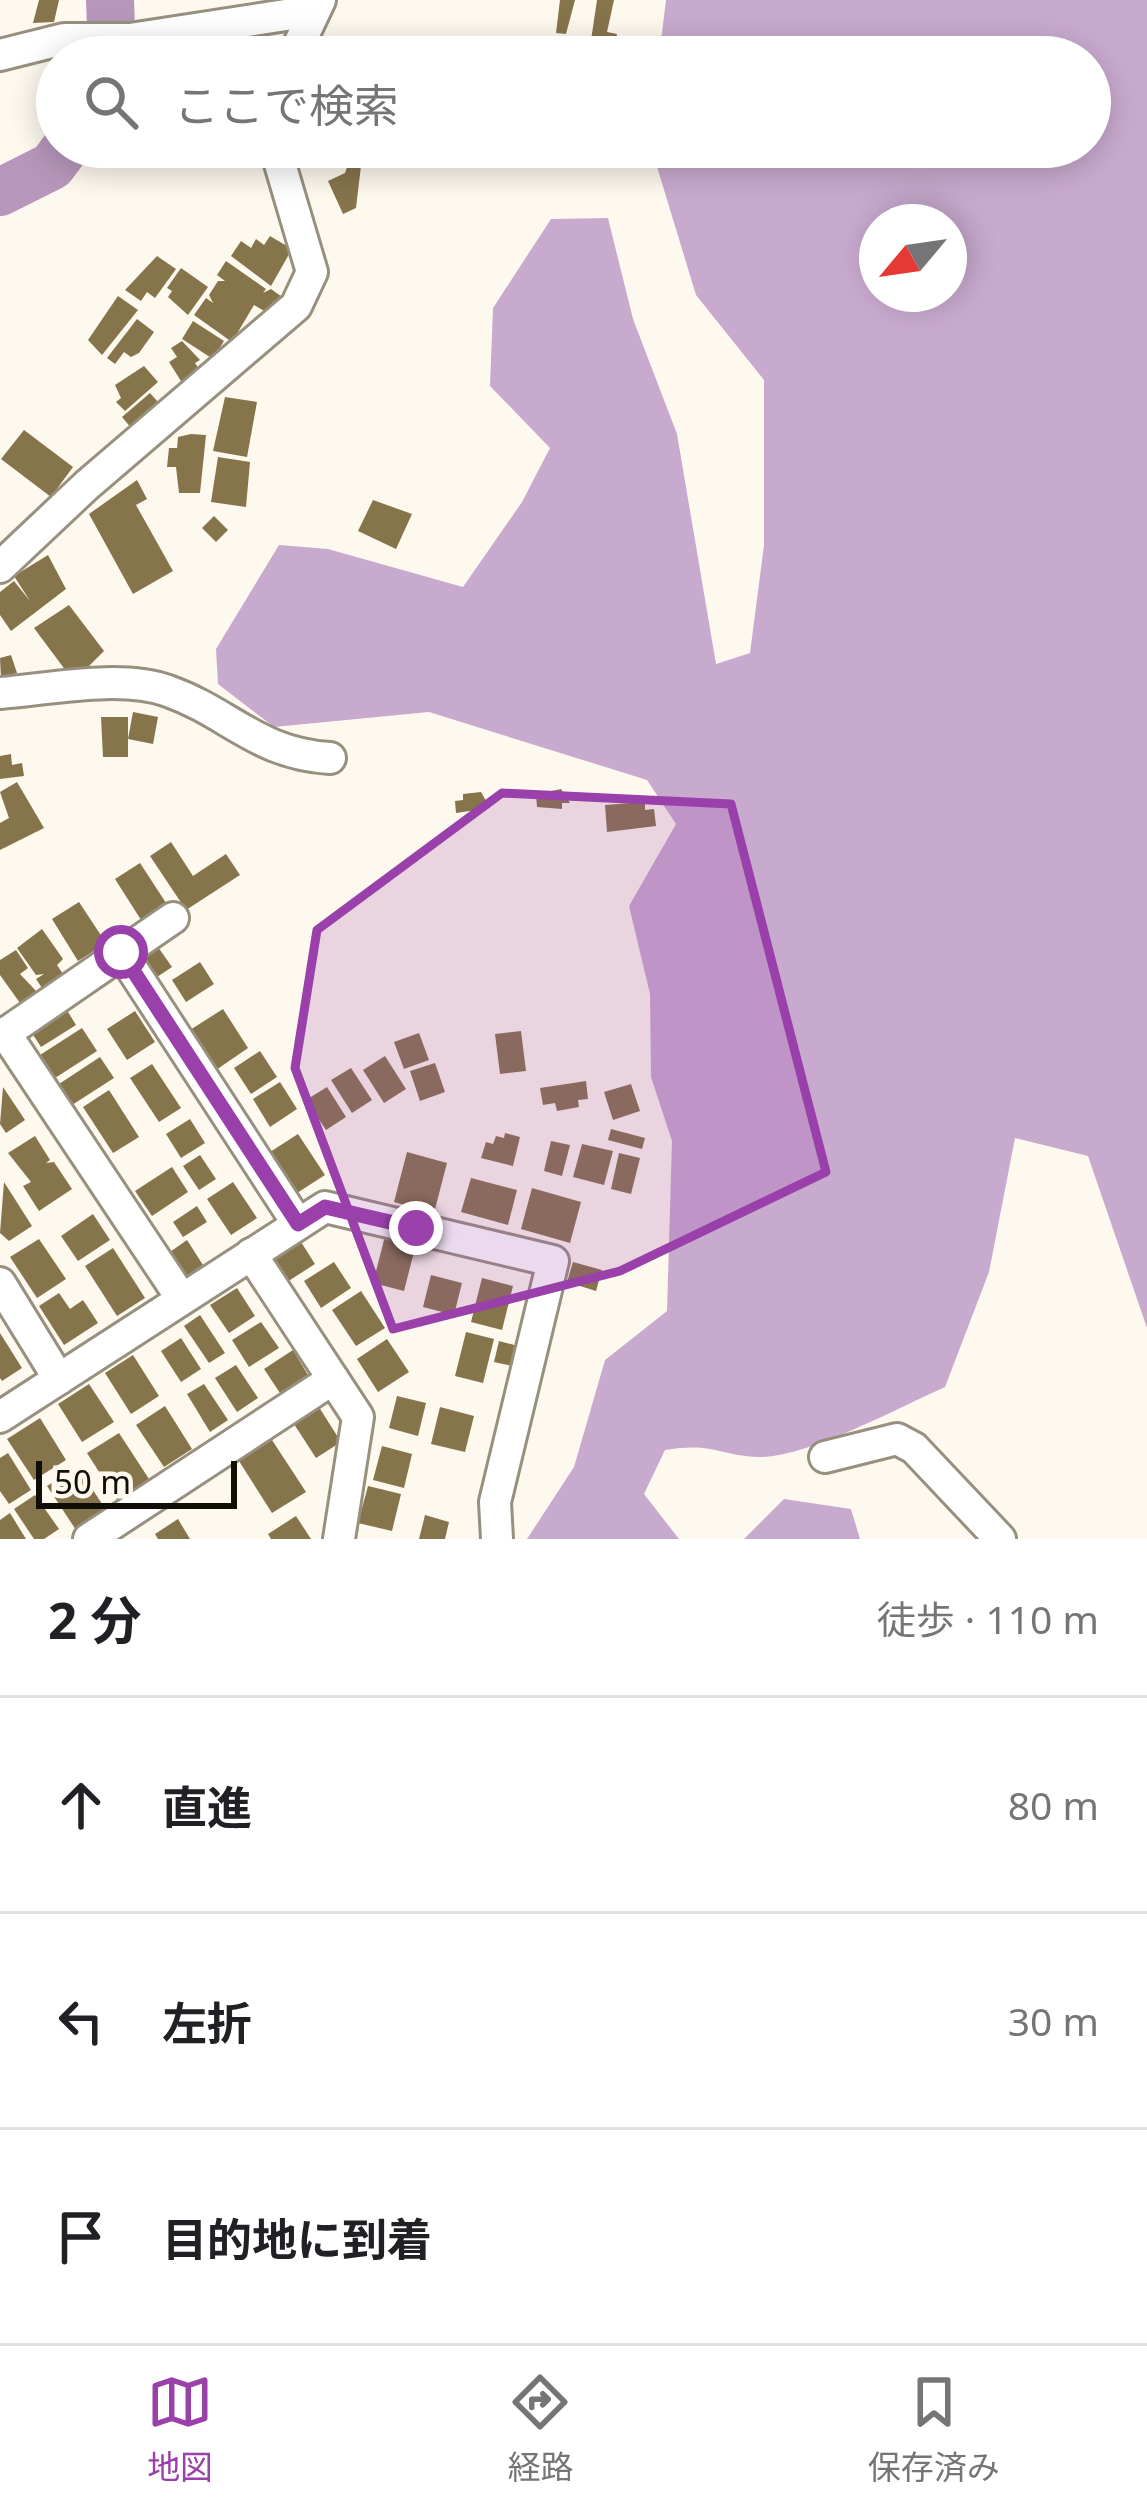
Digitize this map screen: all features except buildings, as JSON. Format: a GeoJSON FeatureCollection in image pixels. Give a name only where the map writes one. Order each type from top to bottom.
{"type":"FeatureCollection","features":[{"type":"Feature","properties":{"kind":"street"},"geometry":{"type":"LineString","coordinates":[[132,36],[316,6]]}},
{"type":"Feature","properties":{"kind":"street"},"geometry":{"type":"LineString","coordinates":[[302,36],[316,6]]}},
{"type":"Feature","properties":{"kind":"street"},"geometry":{"type":"LineString","coordinates":[[0,55],[36,46]]}},
{"type":"Feature","properties":{"kind":"street"},"geometry":{"type":"LineString","coordinates":[[0,567],[87,485],[296,306],[312,272],[281,168]]}},
{"type":"Feature","properties":{"kind":"street"},"geometry":{"type":"LineString","coordinates":[[0,693],[121,686],[166,690],[260,743],[292,756],[330,758]]}},
{"type":"Feature","properties":{"kind":"street"},"geometry":{"type":"LineString","coordinates":[[173,918],[2,1035],[182,1299]]}},
{"type":"Feature","properties":{"kind":"street"},"geometry":{"type":"LineString","coordinates":[[121,952],[298,1224]]}},
{"type":"Feature","properties":{"kind":"street"},"geometry":{"type":"LineString","coordinates":[[0,1417],[325,1207],[553,1261],[495,1502],[497,1539]]}},
{"type":"Feature","properties":{"kind":"street"},"geometry":{"type":"LineString","coordinates":[[251,1254],[358,1417],[339,1539]]}},
{"type":"Feature","properties":{"kind":"street"},"geometry":{"type":"LineString","coordinates":[[0,1283],[58,1379]]}},
{"type":"Feature","properties":{"kind":"street"},"geometry":{"type":"LineString","coordinates":[[89,1539],[333,1379]]}},
{"type":"Feature","properties":{"kind":"street"},"geometry":{"type":"LineString","coordinates":[[824,1457],[896,1438],[914,1448],[1000,1539]]}},
{"type":"Feature","properties":{"kind":"highlighted area"},"geometry":{"type":"Polygon","coordinates":[[[502,793],[731,804],[826,1172],[620,1271],[393,1329],[295,1068],[317,930],[502,793]]]}},
{"type":"Feature","properties":{"kind":"shaded area"},"geometry":{"type":"Polygon","coordinates":[[[666,0],[1147,0],[1147,1328],[1088,1156],[1015,1138],[989,1272],[945,1387],[800,1450],[758,1457],[694,1447],[665,1450],[644,1494],[679,1539],[527,1539],[574,1467],[605,1360],[667,1311],[672,1141],[651,1077],[650,994],[629,906],[676,824],[647,780],[429,712],[274,727],[218,684],[216,649],[279,545],[328,549],[463,587],[522,502],[550,448],[490,386],[493,308],[551,219],[608,218],[633,319],[677,434],[716,664],[750,653],[764,545],[764,380],[696,295],[657,168],[1111,168],[1111,36],[662,36],[666,0]]]}},
{"type":"Feature","properties":{"kind":"shaded area"},"geometry":{"type":"Polygon","coordinates":[[[784,1499],[851,1509],[860,1539],[744,1539],[784,1499]]]}},
{"type":"Feature","properties":{"kind":"waterway"},"geometry":{"type":"LineString","coordinates":[[110,0],[111,36]]}},
{"type":"Feature","properties":{"kind":"waterway"},"geometry":{"type":"LineString","coordinates":[[0,192],[48,168]]}},
{"type":"Feature","properties":{"kind":"route"},"geometry":{"type":"LineString","coordinates":[[121,952],[298,1224],[325,1207],[416,1228]]}}]}
